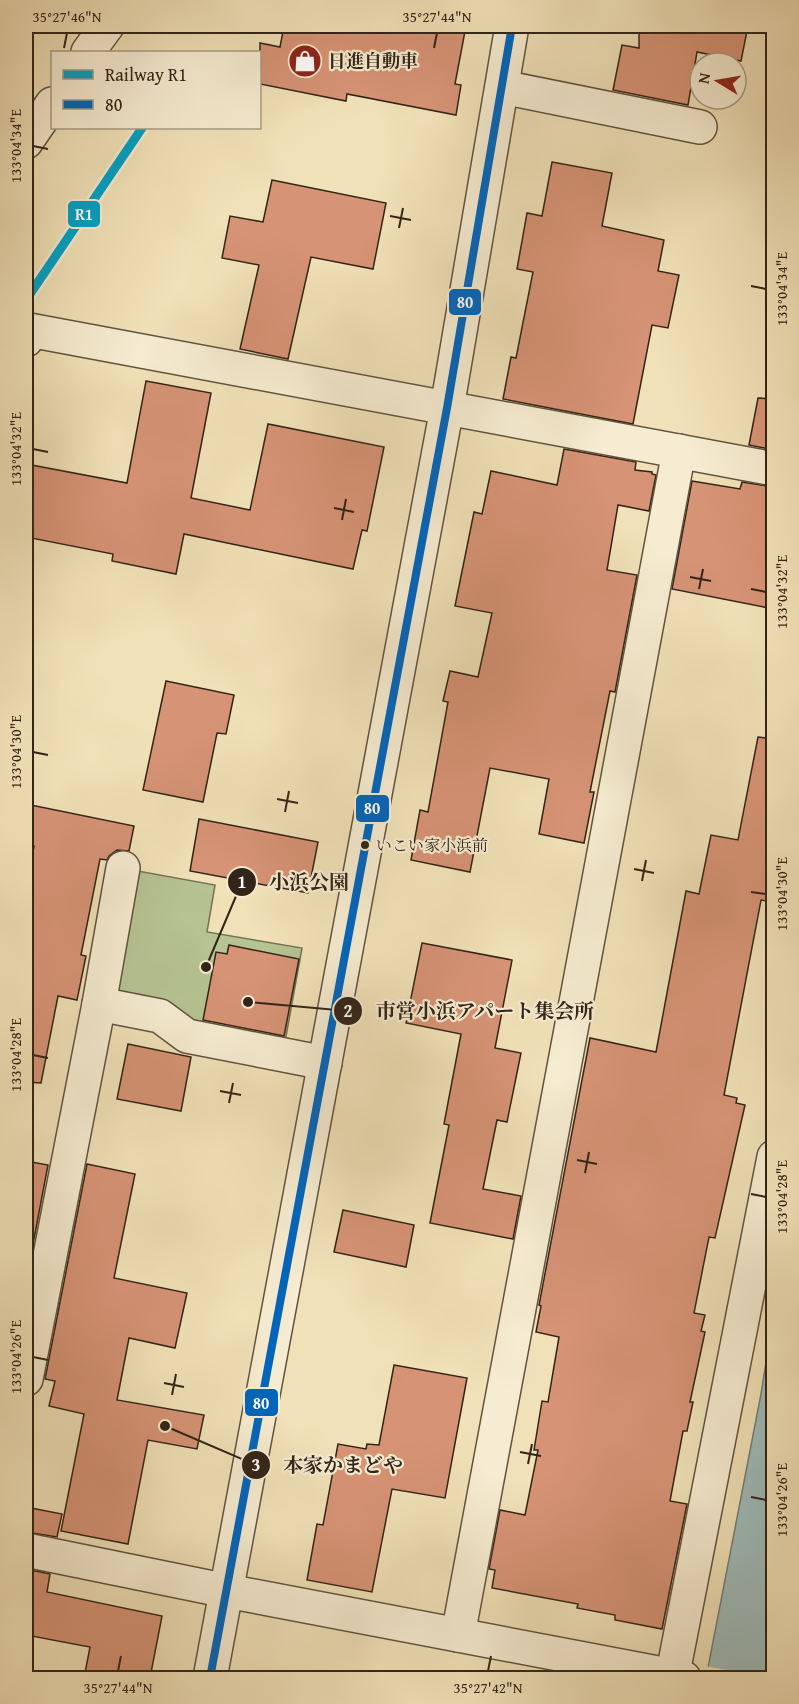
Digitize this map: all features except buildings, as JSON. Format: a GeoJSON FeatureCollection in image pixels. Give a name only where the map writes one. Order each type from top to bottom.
{"type":"FeatureCollection","features":[{"type":"Feature","properties":{"kind":"street"},"geometry":{"type":"LineString","coordinates":[[89,51],[107,26]]}},
{"type":"Feature","properties":{"kind":"street"},"geometry":{"type":"LineString","coordinates":[[210,1678],[447,408],[512,26]]}},
{"type":"Feature","properties":{"kind":"street"},"geometry":{"type":"LineString","coordinates":[[501,87],[700,128]]}},
{"type":"Feature","properties":{"kind":"street"},"geometry":{"type":"LineString","coordinates":[[26,142],[51,105]]}},
{"type":"Feature","properties":{"kind":"street"},"geometry":{"type":"LineString","coordinates":[[27,333],[774,469]]}},
{"type":"Feature","properties":{"kind":"street"},"geometry":{"type":"LineString","coordinates":[[458,1635],[678,451]]}},
{"type":"Feature","properties":{"kind":"street"},"geometry":{"type":"LineString","coordinates":[[26,1379],[123,868]]}},
{"type":"Feature","properties":{"kind":"street"},"geometry":{"type":"LineString","coordinates":[[99,1004],[160,1016],[187,1036],[325,1063]]}},
{"type":"Feature","properties":{"kind":"street"},"geometry":{"type":"LineString","coordinates":[[26,1550],[676,1678],[774,1157]]}},
{"type":"Feature","properties":{"kind":"green space"},"geometry":{"type":"Polygon","coordinates":[[[132,870],[215,885],[207,932],[302,948],[285,1042],[181,1022],[125,1004],[110,987],[132,870]]]}},
{"type":"Feature","properties":{"kind":"water"},"geometry":{"type":"Polygon","coordinates":[[[773,1318],[773,1678],[706,1678],[761,1394],[773,1318]]]}},
{"type":"Feature","properties":{"kind":"pier"},"geometry":{"type":"Polygon","coordinates":[[[705,1666],[773,1678],[703,1678],[705,1666]]]}},
{"type":"Feature","properties":{"kind":"rail line","name":"R1"},"geometry":{"type":"LineString","coordinates":[[26,300],[141,129]]}},
{"type":"Feature","properties":{"kind":"transit line","name":"80"},"geometry":{"type":"LineString","coordinates":[[210,1678],[447,408],[512,26]]}},
{"type":"Feature","properties":{"kind":"place","name":"日進自動車"},"geometry":{"type":"Point","coordinates":[305,61]}},
{"type":"Feature","properties":{"kind":"place","name":"いこい家小浜前"},"geometry":{"type":"Point","coordinates":[365,845]}},
{"type":"Feature","properties":{"kind":"place","name":"小浜公園"},"geometry":{"type":"Point","coordinates":[206,967]}},
{"type":"Feature","properties":{"kind":"place","name":"市営小浜アパート集会所"},"geometry":{"type":"Point","coordinates":[248,1002]}},
{"type":"Feature","properties":{"kind":"place","name":"本家かまどや"},"geometry":{"type":"Point","coordinates":[165,1426]}}]}
